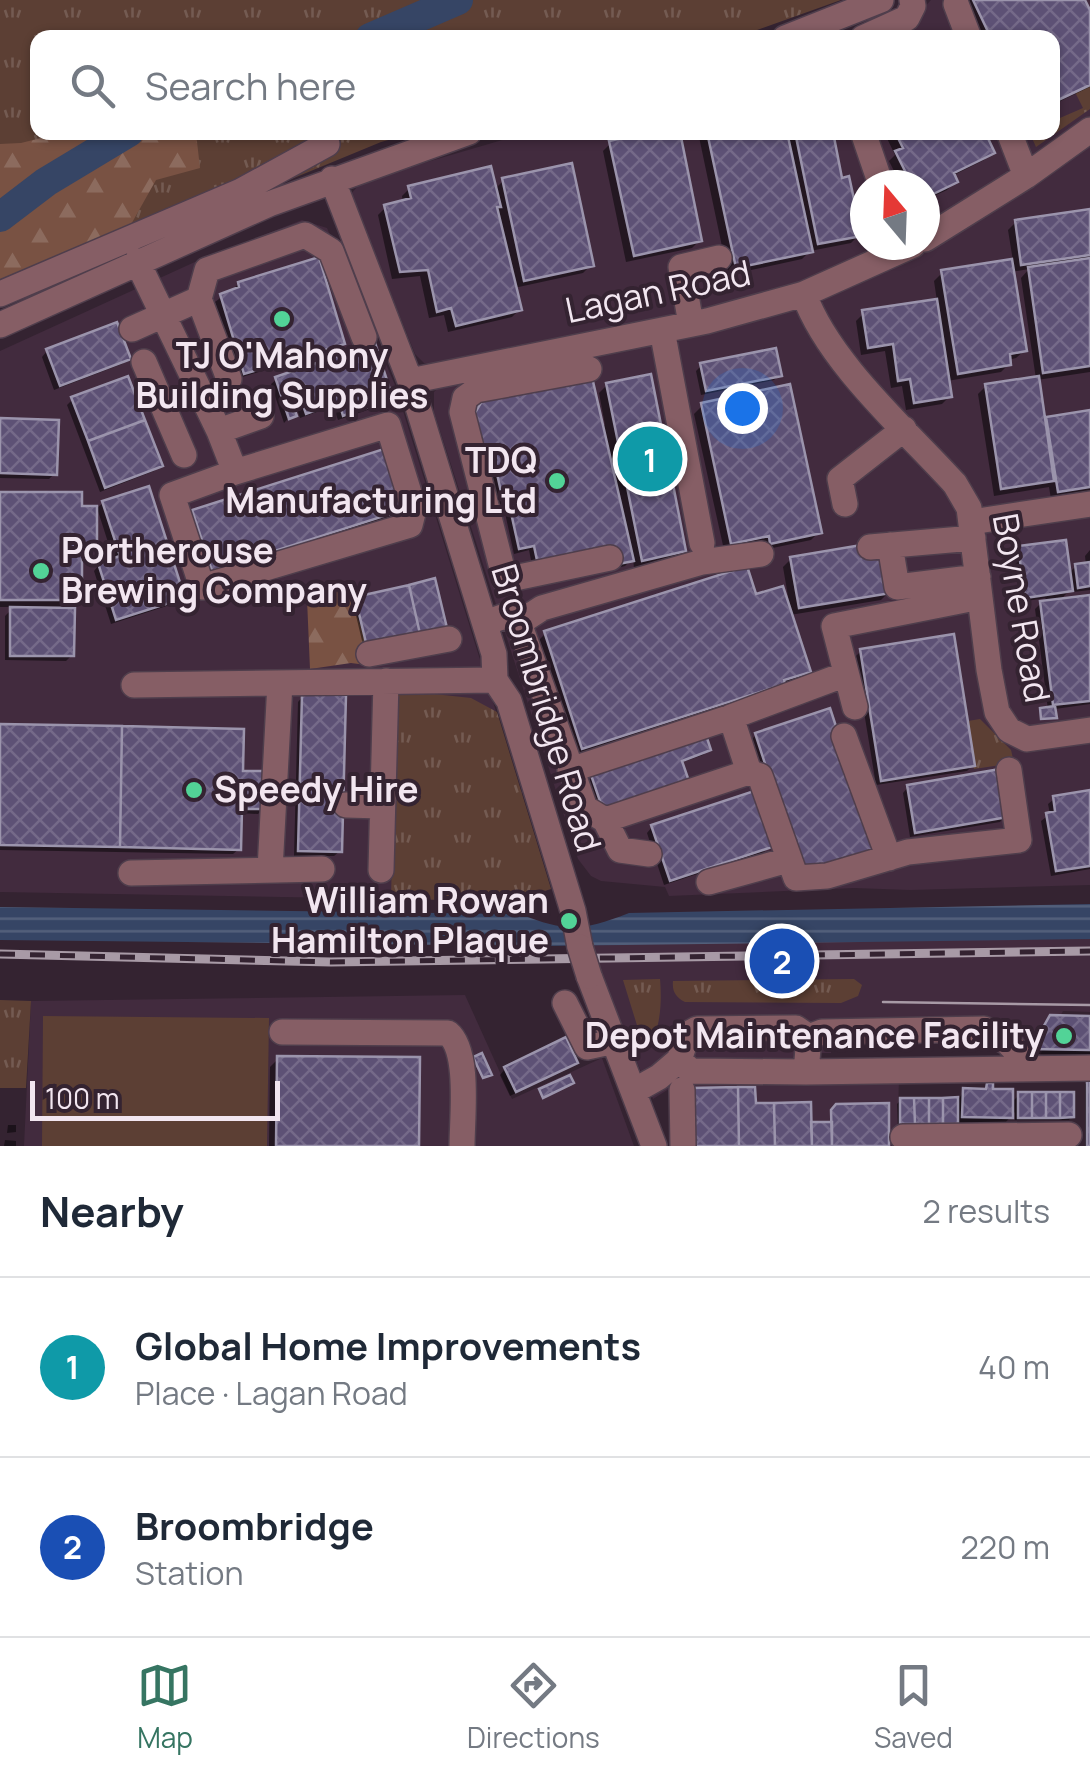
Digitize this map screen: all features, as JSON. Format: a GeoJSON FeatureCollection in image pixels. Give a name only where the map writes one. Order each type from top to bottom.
{"type":"FeatureCollection","features":[{"type":"Feature","properties":{"kind":"street"},"geometry":{"type":"LineString","coordinates":[[805,30],[881,0]]}},
{"type":"Feature","properties":{"kind":"street"},"geometry":{"type":"LineString","coordinates":[[880,30],[906,18],[914,6],[912,0]]}},
{"type":"Feature","properties":{"kind":"street"},"geometry":{"type":"LineString","coordinates":[[956,4],[967,30]]}},
{"type":"Feature","properties":{"kind":"street","name":"Lagan Road"},"geometry":{"type":"LineString","coordinates":[[940,227],[1026,176],[1090,130]]}},
{"type":"Feature","properties":{"kind":"street"},"geometry":{"type":"LineString","coordinates":[[0,325],[137,261],[332,179],[446,140]]}},
{"type":"Feature","properties":{"kind":"street"},"geometry":{"type":"LineString","coordinates":[[866,140],[876,170]]}},
{"type":"Feature","properties":{"kind":"street"},"geometry":{"type":"LineString","coordinates":[[1011,140],[1026,176]]}},
{"type":"Feature","properties":{"kind":"street"},"geometry":{"type":"LineString","coordinates":[[0,294],[241,191],[327,144]]}},
{"type":"Feature","properties":{"kind":"street","name":"Broombridge Road"},"geometry":{"type":"LineString","coordinates":[[332,179],[410,381],[494,654],[494,680],[509,701],[591,980],[654,1146]]}},
{"type":"Feature","properties":{"kind":"street"},"geometry":{"type":"LineString","coordinates":[[229,379],[199,299],[206,270],[304,234],[331,250],[364,337]]}},
{"type":"Feature","properties":{"kind":"street"},"geometry":{"type":"LineString","coordinates":[[691,324],[681,266],[718,258]]}},
{"type":"Feature","properties":{"kind":"street","name":"Lagan Road"},"geometry":{"type":"LineString","coordinates":[[410,381],[474,379],[691,324],[804,294],[878,260]]}},
{"type":"Feature","properties":{"kind":"street"},"geometry":{"type":"LineString","coordinates":[[137,261],[235,472]]}},
{"type":"Feature","properties":{"kind":"street","name":"Boyne Road"},"geometry":{"type":"LineString","coordinates":[[804,294],[832,348],[955,484],[970,508],[997,712],[1009,730],[1027,739],[1090,730]]}},
{"type":"Feature","properties":{"kind":"street"},"geometry":{"type":"LineString","coordinates":[[132,329],[199,299]]}},
{"type":"Feature","properties":{"kind":"street"},"geometry":{"type":"LineString","coordinates":[[662,330],[702,543]]}},
{"type":"Feature","properties":{"kind":"street"},"geometry":{"type":"LineString","coordinates":[[144,362],[159,414],[184,455]]}},
{"type":"Feature","properties":{"kind":"street"},"geometry":{"type":"LineString","coordinates":[[588,369],[474,379],[462,412],[505,580],[610,558]]}},
{"type":"Feature","properties":{"kind":"street"},"geometry":{"type":"LineString","coordinates":[[159,414],[203,398]]}},
{"type":"Feature","properties":{"kind":"street"},"geometry":{"type":"LineString","coordinates":[[219,431],[261,416]]}},
{"type":"Feature","properties":{"kind":"street"},"geometry":{"type":"LineString","coordinates":[[388,425],[414,508],[410,524],[202,587],[172,495],[235,472],[388,425]]}},
{"type":"Feature","properties":{"kind":"street"},"geometry":{"type":"LineString","coordinates":[[845,504],[840,479],[904,429]]}},
{"type":"Feature","properties":{"kind":"street"},"geometry":{"type":"LineString","coordinates":[[979,587],[897,587],[880,546],[1090,504]]}},
{"type":"Feature","properties":{"kind":"street"},"geometry":{"type":"LineString","coordinates":[[454,525],[489,516]]}},
{"type":"Feature","properties":{"kind":"street"},"geometry":{"type":"LineString","coordinates":[[519,623],[542,608],[702,562],[762,554]]}},
{"type":"Feature","properties":{"kind":"street"},"geometry":{"type":"LineString","coordinates":[[855,706],[834,626],[979,587]]}},
{"type":"Feature","properties":{"kind":"street"},"geometry":{"type":"LineString","coordinates":[[484,623],[505,616],[519,623],[585,808],[605,820],[620,850],[650,854]]}},
{"type":"Feature","properties":{"kind":"street"},"geometry":{"type":"LineString","coordinates":[[369,654],[449,638]]}},
{"type":"Feature","properties":{"kind":"street"},"geometry":{"type":"LineString","coordinates":[[416,645],[424,681]]}},
{"type":"Feature","properties":{"kind":"street"},"geometry":{"type":"LineString","coordinates":[[570,770],[846,674]]}},
{"type":"Feature","properties":{"kind":"street"},"geometry":{"type":"LineString","coordinates":[[350,698],[424,681],[494,680]]}},
{"type":"Feature","properties":{"kind":"street"},"geometry":{"type":"LineString","coordinates":[[134,686],[293,682],[385,690]]}},
{"type":"Feature","properties":{"kind":"street"},"geometry":{"type":"LineString","coordinates":[[270,870],[293,682]]}},
{"type":"Feature","properties":{"kind":"street"},"geometry":{"type":"LineString","coordinates":[[381,870],[385,690]]}},
{"type":"Feature","properties":{"kind":"street"},"geometry":{"type":"LineString","coordinates":[[731,717],[749,772]]}},
{"type":"Feature","properties":{"kind":"street"},"geometry":{"type":"LineString","coordinates":[[844,736],[889,858]]}},
{"type":"Feature","properties":{"kind":"street"},"geometry":{"type":"LineString","coordinates":[[605,820],[749,772],[760,776],[796,878],[828,876],[908,852],[1019,840],[1009,770]]}},
{"type":"Feature","properties":{"kind":"street"},"geometry":{"type":"LineString","coordinates":[[346,805],[382,806]]}},
{"type":"Feature","properties":{"kind":"street"},"geometry":{"type":"LineString","coordinates":[[709,882],[788,860]]}},
{"type":"Feature","properties":{"kind":"street"},"geometry":{"type":"LineString","coordinates":[[131,873],[322,870]]}},
{"type":"Feature","properties":{"kind":"street"},"geometry":{"type":"LineString","coordinates":[[565,1003],[587,1047],[614,1040]]}},
{"type":"Feature","properties":{"kind":"street"},"geometry":{"type":"LineString","coordinates":[[634,1091],[679,1060],[688,1034],[698,1029],[796,1028],[820,1035],[984,1029],[1019,1054],[1020,1068]]}},
{"type":"Feature","properties":{"kind":"street"},"geometry":{"type":"LineString","coordinates":[[282,1032],[453,1036],[459,1046],[462,1068],[462,1146]]}},
{"type":"Feature","properties":{"kind":"street"},"geometry":{"type":"LineString","coordinates":[[806,1072],[820,1035]]}},
{"type":"Feature","properties":{"kind":"street"},"geometry":{"type":"LineString","coordinates":[[679,1060],[692,1071],[1090,1068]]}},
{"type":"Feature","properties":{"kind":"street"},"geometry":{"type":"LineString","coordinates":[[682,1090],[683,1146]]}},
{"type":"Feature","properties":{"kind":"street"},"geometry":{"type":"LineString","coordinates":[[902,1137],[985,1141],[1070,1136]]}},
{"type":"Feature","properties":{"kind":"shaded area"},"geometry":{"type":"Polygon","coordinates":[[[931,0],[1090,0],[1090,885],[854,888],[669,896],[665,887],[601,881],[591,876],[578,859],[434,412],[434,392],[441,385],[437,367],[424,363],[415,354],[351,194],[362,181],[502,140],[1060,140],[1060,30],[903,30],[931,0]]]}},
{"type":"Feature","properties":{"kind":"shaded area"},"geometry":{"type":"Polygon","coordinates":[[[302,220],[327,228],[395,385],[551,889],[512,901],[0,892],[0,351],[197,261],[302,220]]]}},
{"type":"Feature","properties":{"kind":"shaded area"},"geometry":{"type":"Polygon","coordinates":[[[1090,939],[1090,1012],[1063,1011],[1038,1059],[1000,1028],[831,1032],[831,1053],[820,1053],[821,1080],[899,1079],[897,1146],[676,1146],[672,1087],[653,1099],[589,943],[1090,939]]]}},
{"type":"Feature","properties":{"kind":"shaded area"},"geometry":{"type":"Polygon","coordinates":[[[465,995],[512,1099],[602,1058],[634,1146],[24,1146],[31,1001],[465,995]]]}},
{"type":"Feature","properties":{"kind":"green space"},"geometry":{"type":"Polygon","coordinates":[[[0,0],[841,0],[757,30],[30,30],[30,140],[388,140],[0,304],[0,0]]]}},
{"type":"Feature","properties":{"kind":"green space"},"geometry":{"type":"Polygon","coordinates":[[[1090,85],[1090,109],[1060,130],[1060,118],[1083,108],[1075,92],[1090,85]]]}},
{"type":"Feature","properties":{"kind":"green space"},"geometry":{"type":"Polygon","coordinates":[[[197,140],[200,168],[156,180],[125,235],[0,282],[0,144],[197,140]]]}},
{"type":"Feature","properties":{"kind":"green space"},"geometry":{"type":"Polygon","coordinates":[[[323,590],[349,592],[374,666],[351,663],[310,669],[307,599],[323,590]]]}},
{"type":"Feature","properties":{"kind":"green space"},"geometry":{"type":"Polygon","coordinates":[[[406,691],[471,698],[497,712],[551,889],[512,901],[391,899],[396,694],[406,691]]]}},
{"type":"Feature","properties":{"kind":"green space"},"geometry":{"type":"Polygon","coordinates":[[[980,719],[1011,750],[1014,763],[974,769],[968,721],[980,719]]]}},
{"type":"Feature","properties":{"kind":"green space"},"geometry":{"type":"Polygon","coordinates":[[[660,979],[657,1027],[645,1051],[623,980],[660,979]]]}},
{"type":"Feature","properties":{"kind":"green space"},"geometry":{"type":"Polygon","coordinates":[[[854,979],[862,985],[858,996],[841,1003],[685,1002],[675,994],[673,985],[673,981],[854,979]]]}},
{"type":"Feature","properties":{"kind":"green space"},"geometry":{"type":"Polygon","coordinates":[[[0,1000],[31,1001],[26,1088],[0,1088],[0,1000]]]}},
{"type":"Feature","properties":{"kind":"green space"},"geometry":{"type":"Polygon","coordinates":[[[43,1016],[269,1018],[267,1146],[42,1146],[43,1016]]]}},
{"type":"Feature","properties":{"kind":"water"},"geometry":{"type":"Polygon","coordinates":[[[1090,904],[1090,939],[543,946],[0,940],[0,907],[519,914],[574,927],[598,924],[629,913],[1090,904]]]}},
{"type":"Feature","properties":{"kind":"building"},"geometry":{"type":"Polygon","coordinates":[[[973,0],[1085,0],[1090,10],[1090,85],[1060,99],[1060,30],[987,30],[973,0]]]}},
{"type":"Feature","properties":{"kind":"building"},"geometry":{"type":"Polygon","coordinates":[[[682,140],[702,241],[634,256],[609,141],[682,140]]]}},
{"type":"Feature","properties":{"kind":"building"},"geometry":{"type":"Polygon","coordinates":[[[709,140],[789,140],[813,252],[736,268],[709,140]]]}},
{"type":"Feature","properties":{"kind":"building"},"geometry":{"type":"Polygon","coordinates":[[[797,140],[835,140],[842,178],[849,176],[850,181],[850,238],[818,244],[797,140]]]}},
{"type":"Feature","properties":{"kind":"building"},"geometry":{"type":"Polygon","coordinates":[[[899,140],[989,140],[995,153],[954,173],[958,182],[940,191],[940,170],[904,170],[895,151],[903,148],[899,140]]]}},
{"type":"Feature","properties":{"kind":"building"},"geometry":{"type":"Polygon","coordinates":[[[572,163],[594,266],[524,281],[502,178],[572,163]]]}},
{"type":"Feature","properties":{"kind":"building"},"geometry":{"type":"Polygon","coordinates":[[[491,166],[522,310],[456,326],[451,308],[437,312],[428,270],[400,272],[384,205],[411,198],[408,186],[491,166]]]}},
{"type":"Feature","properties":{"kind":"building"},"geometry":{"type":"Polygon","coordinates":[[[1090,209],[1090,255],[1021,265],[1015,220],[1090,209]]]}},
{"type":"Feature","properties":{"kind":"building","name":"TJ O'Mahony Building Supplies"},"geometry":{"type":"Polygon","coordinates":[[[319,257],[345,344],[244,374],[220,294],[239,287],[238,282],[319,257]]]}},
{"type":"Feature","properties":{"kind":"building"},"geometry":{"type":"Polygon","coordinates":[[[1090,258],[1090,366],[1043,373],[1028,267],[1090,258]]]}},
{"type":"Feature","properties":{"kind":"building"},"geometry":{"type":"Polygon","coordinates":[[[1012,259],[1027,351],[1010,354],[1011,365],[958,374],[941,270],[1012,259]]]}},
{"type":"Feature","properties":{"kind":"building"},"geometry":{"type":"Polygon","coordinates":[[[937,299],[952,397],[914,403],[910,379],[898,381],[893,344],[868,348],[862,310],[937,299]]]}},
{"type":"Feature","properties":{"kind":"building"},"geometry":{"type":"Polygon","coordinates":[[[117,322],[131,359],[60,386],[46,349],[117,322]]]}},
{"type":"Feature","properties":{"kind":"building"},"geometry":{"type":"Polygon","coordinates":[[[375,343],[393,399],[343,416],[339,402],[306,414],[303,405],[294,408],[297,416],[289,419],[275,377],[375,343]]]}},
{"type":"Feature","properties":{"kind":"building"},"geometry":{"type":"Polygon","coordinates":[[[776,348],[782,376],[706,391],[700,363],[776,348]]]}},
{"type":"Feature","properties":{"kind":"building"},"geometry":{"type":"Polygon","coordinates":[[[651,374],[665,445],[676,443],[682,472],[671,474],[686,551],[642,561],[606,383],[651,374]]]}},
{"type":"Feature","properties":{"kind":"building"},"geometry":{"type":"Polygon","coordinates":[[[128,376],[145,420],[88,441],[71,397],[128,376]]]}},
{"type":"Feature","properties":{"kind":"building"},"geometry":{"type":"Polygon","coordinates":[[[1039,376],[1054,481],[1001,489],[985,384],[1039,376]]]}},
{"type":"Feature","properties":{"kind":"building","name":"TDQ Manufacturing Ltd"},"geometry":{"type":"Polygon","coordinates":[[[592,377],[634,561],[539,570],[534,546],[519,549],[508,499],[503,501],[494,460],[483,462],[473,416],[482,401],[592,377]]]}},
{"type":"Feature","properties":{"kind":"building"},"geometry":{"type":"Polygon","coordinates":[[[790,384],[822,533],[770,544],[769,536],[731,544],[701,403],[790,384]]]}},
{"type":"Feature","properties":{"kind":"building"},"geometry":{"type":"Polygon","coordinates":[[[1090,410],[1090,487],[1058,492],[1046,417],[1090,410]]]}},
{"type":"Feature","properties":{"kind":"building"},"geometry":{"type":"Polygon","coordinates":[[[0,418],[59,420],[57,475],[0,473],[0,418]]]}},
{"type":"Feature","properties":{"kind":"building"},"geometry":{"type":"Polygon","coordinates":[[[145,420],[163,466],[105,488],[88,441],[145,420]]]}},
{"type":"Feature","properties":{"kind":"building"},"geometry":{"type":"Polygon","coordinates":[[[387,448],[406,509],[212,571],[192,510],[387,448]]]}},
{"type":"Feature","properties":{"kind":"building"},"geometry":{"type":"Polygon","coordinates":[[[149,486],[185,598],[116,620],[98,563],[120,556],[102,501],[149,486]]]}},
{"type":"Feature","properties":{"kind":"building","name":"Portherouse Brewing Company"},"geometry":{"type":"Polygon","coordinates":[[[0,492],[82,492],[82,506],[97,506],[97,543],[82,543],[82,600],[0,600],[0,492]]]}},
{"type":"Feature","properties":{"kind":"building"},"geometry":{"type":"Polygon","coordinates":[[[1066,540],[1073,591],[1025,598],[1018,546],[1066,540]]]}},
{"type":"Feature","properties":{"kind":"building"},"geometry":{"type":"Polygon","coordinates":[[[867,544],[885,554],[891,593],[799,608],[790,557],[867,544]]]}},
{"type":"Feature","properties":{"kind":"building"},"geometry":{"type":"Polygon","coordinates":[[[1090,562],[1090,586],[1078,588],[1075,564],[1090,562]]]}},
{"type":"Feature","properties":{"kind":"building"},"geometry":{"type":"Polygon","coordinates":[[[747,566],[756,594],[783,586],[811,672],[784,680],[785,684],[582,749],[544,631],[747,566]]]}},
{"type":"Feature","properties":{"kind":"building"},"geometry":{"type":"Polygon","coordinates":[[[435,578],[447,628],[420,634],[409,585],[435,578]]]}},
{"type":"Feature","properties":{"kind":"building"},"geometry":{"type":"Polygon","coordinates":[[[409,585],[420,634],[367,647],[355,597],[409,585]]]}},
{"type":"Feature","properties":{"kind":"building"},"geometry":{"type":"Polygon","coordinates":[[[1090,595],[1090,701],[1053,705],[1040,601],[1090,595]]]}},
{"type":"Feature","properties":{"kind":"building"},"geometry":{"type":"Polygon","coordinates":[[[10,607],[75,608],[74,656],[10,656],[10,607]]]}},
{"type":"Feature","properties":{"kind":"building"},"geometry":{"type":"Polygon","coordinates":[[[954,634],[975,766],[881,781],[860,649],[954,634]]]}},
{"type":"Feature","properties":{"kind":"building"},"geometry":{"type":"Polygon","coordinates":[[[302,694],[346,695],[342,852],[298,851],[302,694]]]}},
{"type":"Feature","properties":{"kind":"building"},"geometry":{"type":"Polygon","coordinates":[[[1055,706],[1057,718],[1041,719],[1040,708],[1055,706]]]}},
{"type":"Feature","properties":{"kind":"building"},"geometry":{"type":"Polygon","coordinates":[[[830,708],[877,852],[802,877],[755,733],[830,708]]]}},
{"type":"Feature","properties":{"kind":"building"},"geometry":{"type":"Polygon","coordinates":[[[0,724],[122,726],[120,847],[0,845],[0,724]]]}},
{"type":"Feature","properties":{"kind":"building","name":"Speedy Hire"},"geometry":{"type":"Polygon","coordinates":[[[122,726],[244,729],[243,771],[267,771],[266,809],[242,809],[241,850],[120,847],[122,726]]]}},
{"type":"Feature","properties":{"kind":"building"},"geometry":{"type":"Polygon","coordinates":[[[706,735],[711,750],[682,761],[690,784],[604,813],[591,775],[706,735]]]}},
{"type":"Feature","properties":{"kind":"building"},"geometry":{"type":"Polygon","coordinates":[[[1000,769],[1008,817],[915,833],[907,785],[1000,769]]]}},
{"type":"Feature","properties":{"kind":"building"},"geometry":{"type":"Polygon","coordinates":[[[1090,790],[1090,866],[1056,871],[1046,813],[1055,811],[1053,796],[1090,790]]]}},
{"type":"Feature","properties":{"kind":"building"},"geometry":{"type":"Polygon","coordinates":[[[754,791],[772,847],[670,881],[651,825],[754,791]]]}},
{"type":"Feature","properties":{"kind":"building","name":"Depot Maintenance Facility"},"geometry":{"type":"Polygon","coordinates":[[[1050,1015],[1090,1016],[1090,1050],[1031,1049],[1050,1015]]]}},
{"type":"Feature","properties":{"kind":"building"},"geometry":{"type":"Polygon","coordinates":[[[566,1037],[578,1063],[516,1092],[504,1067],[566,1037]]]}},
{"type":"Feature","properties":{"kind":"building"},"geometry":{"type":"Polygon","coordinates":[[[482,1053],[492,1075],[483,1078],[473,1057],[482,1053]]]}},
{"type":"Feature","properties":{"kind":"building"},"geometry":{"type":"Polygon","coordinates":[[[277,1056],[420,1057],[419,1146],[276,1146],[277,1056]]]}},
{"type":"Feature","properties":{"kind":"building"},"geometry":{"type":"Polygon","coordinates":[[[570,1075],[574,1083],[543,1098],[539,1089],[570,1075]]]}},
{"type":"Feature","properties":{"kind":"building"},"geometry":{"type":"Polygon","coordinates":[[[1090,1078],[1090,1146],[1087,1146],[1090,1078]]]}},
{"type":"Feature","properties":{"kind":"building"},"geometry":{"type":"Polygon","coordinates":[[[987,1083],[993,1083],[993,1089],[1013,1089],[1013,1118],[962,1117],[963,1088],[986,1089],[987,1083]]]}},
{"type":"Feature","properties":{"kind":"building"},"geometry":{"type":"Polygon","coordinates":[[[738,1087],[739,1146],[692,1146],[691,1088],[738,1087]]]}},
{"type":"Feature","properties":{"kind":"building"},"geometry":{"type":"Polygon","coordinates":[[[738,1087],[755,1087],[756,1103],[774,1103],[775,1146],[739,1146],[738,1087]]]}},
{"type":"Feature","properties":{"kind":"building"},"geometry":{"type":"Polygon","coordinates":[[[1018,1092],[1032,1092],[1032,1118],[1018,1118],[1018,1092]]]}},
{"type":"Feature","properties":{"kind":"building"},"geometry":{"type":"Polygon","coordinates":[[[1032,1092],[1046,1092],[1046,1118],[1032,1118],[1032,1092]]]}},
{"type":"Feature","properties":{"kind":"building"},"geometry":{"type":"Polygon","coordinates":[[[1046,1092],[1060,1092],[1060,1118],[1046,1118],[1046,1092]]]}},
{"type":"Feature","properties":{"kind":"building"},"geometry":{"type":"Polygon","coordinates":[[[1060,1092],[1074,1092],[1074,1117],[1060,1118],[1060,1092]]]}},
{"type":"Feature","properties":{"kind":"building"},"geometry":{"type":"Polygon","coordinates":[[[958,1097],[958,1124],[943,1124],[943,1098],[958,1097]]]}},
{"type":"Feature","properties":{"kind":"building"},"geometry":{"type":"Polygon","coordinates":[[[900,1098],[914,1098],[915,1124],[900,1124],[900,1098]]]}},
{"type":"Feature","properties":{"kind":"building"},"geometry":{"type":"Polygon","coordinates":[[[914,1098],[929,1098],[929,1124],[915,1124],[914,1098]]]}},
{"type":"Feature","properties":{"kind":"building"},"geometry":{"type":"Polygon","coordinates":[[[929,1098],[943,1098],[943,1124],[929,1124],[929,1098]]]}},
{"type":"Feature","properties":{"kind":"building"},"geometry":{"type":"Polygon","coordinates":[[[811,1102],[812,1146],[775,1146],[774,1103],[811,1102]]]}},
{"type":"Feature","properties":{"kind":"building"},"geometry":{"type":"Polygon","coordinates":[[[889,1103],[889,1146],[832,1146],[831,1110],[836,1104],[889,1103]]]}},
{"type":"Feature","properties":{"kind":"building"},"geometry":{"type":"Polygon","coordinates":[[[811,1122],[832,1122],[832,1146],[812,1146],[811,1122]]]}},
{"type":"Feature","properties":{"kind":"waterway"},"geometry":{"type":"LineString","coordinates":[[389,30],[458,0]]}},
{"type":"Feature","properties":{"kind":"waterway"},"geometry":{"type":"LineString","coordinates":[[0,217],[46,182],[116,140]]}},
{"type":"Feature","properties":{"kind":"tram line"},"geometry":{"type":"LineString","coordinates":[[883,1002],[1090,1005]]}},
{"type":"Feature","properties":{"kind":"railway"},"geometry":{"type":"LineString","coordinates":[[0,954],[331,962],[1090,951]]}},
{"type":"Feature","properties":{"kind":"place","name":"TJ O'Mahony Building Supplies"},"geometry":{"type":"Point","coordinates":[282,319]}},
{"type":"Feature","properties":{"kind":"place","name":"Global Home Improvements"},"geometry":{"type":"Point","coordinates":[650,459]}},
{"type":"Feature","properties":{"kind":"place","name":"TDQ Manufacturing Ltd"},"geometry":{"type":"Point","coordinates":[557,481]}},
{"type":"Feature","properties":{"kind":"place","name":"Portherouse Brewing Company"},"geometry":{"type":"Point","coordinates":[41,571]}},
{"type":"Feature","properties":{"kind":"place","name":"Speedy Hire"},"geometry":{"type":"Point","coordinates":[194,790]}},
{"type":"Feature","properties":{"kind":"place","name":"William Rowan Hamilton Plaque"},"geometry":{"type":"Point","coordinates":[569,921]}},
{"type":"Feature","properties":{"kind":"place","name":"Broombridge"},"geometry":{"type":"Point","coordinates":[782,961]}},
{"type":"Feature","properties":{"kind":"place","name":"Depot Maintenance Facility"},"geometry":{"type":"Point","coordinates":[1064,1036]}}]}
